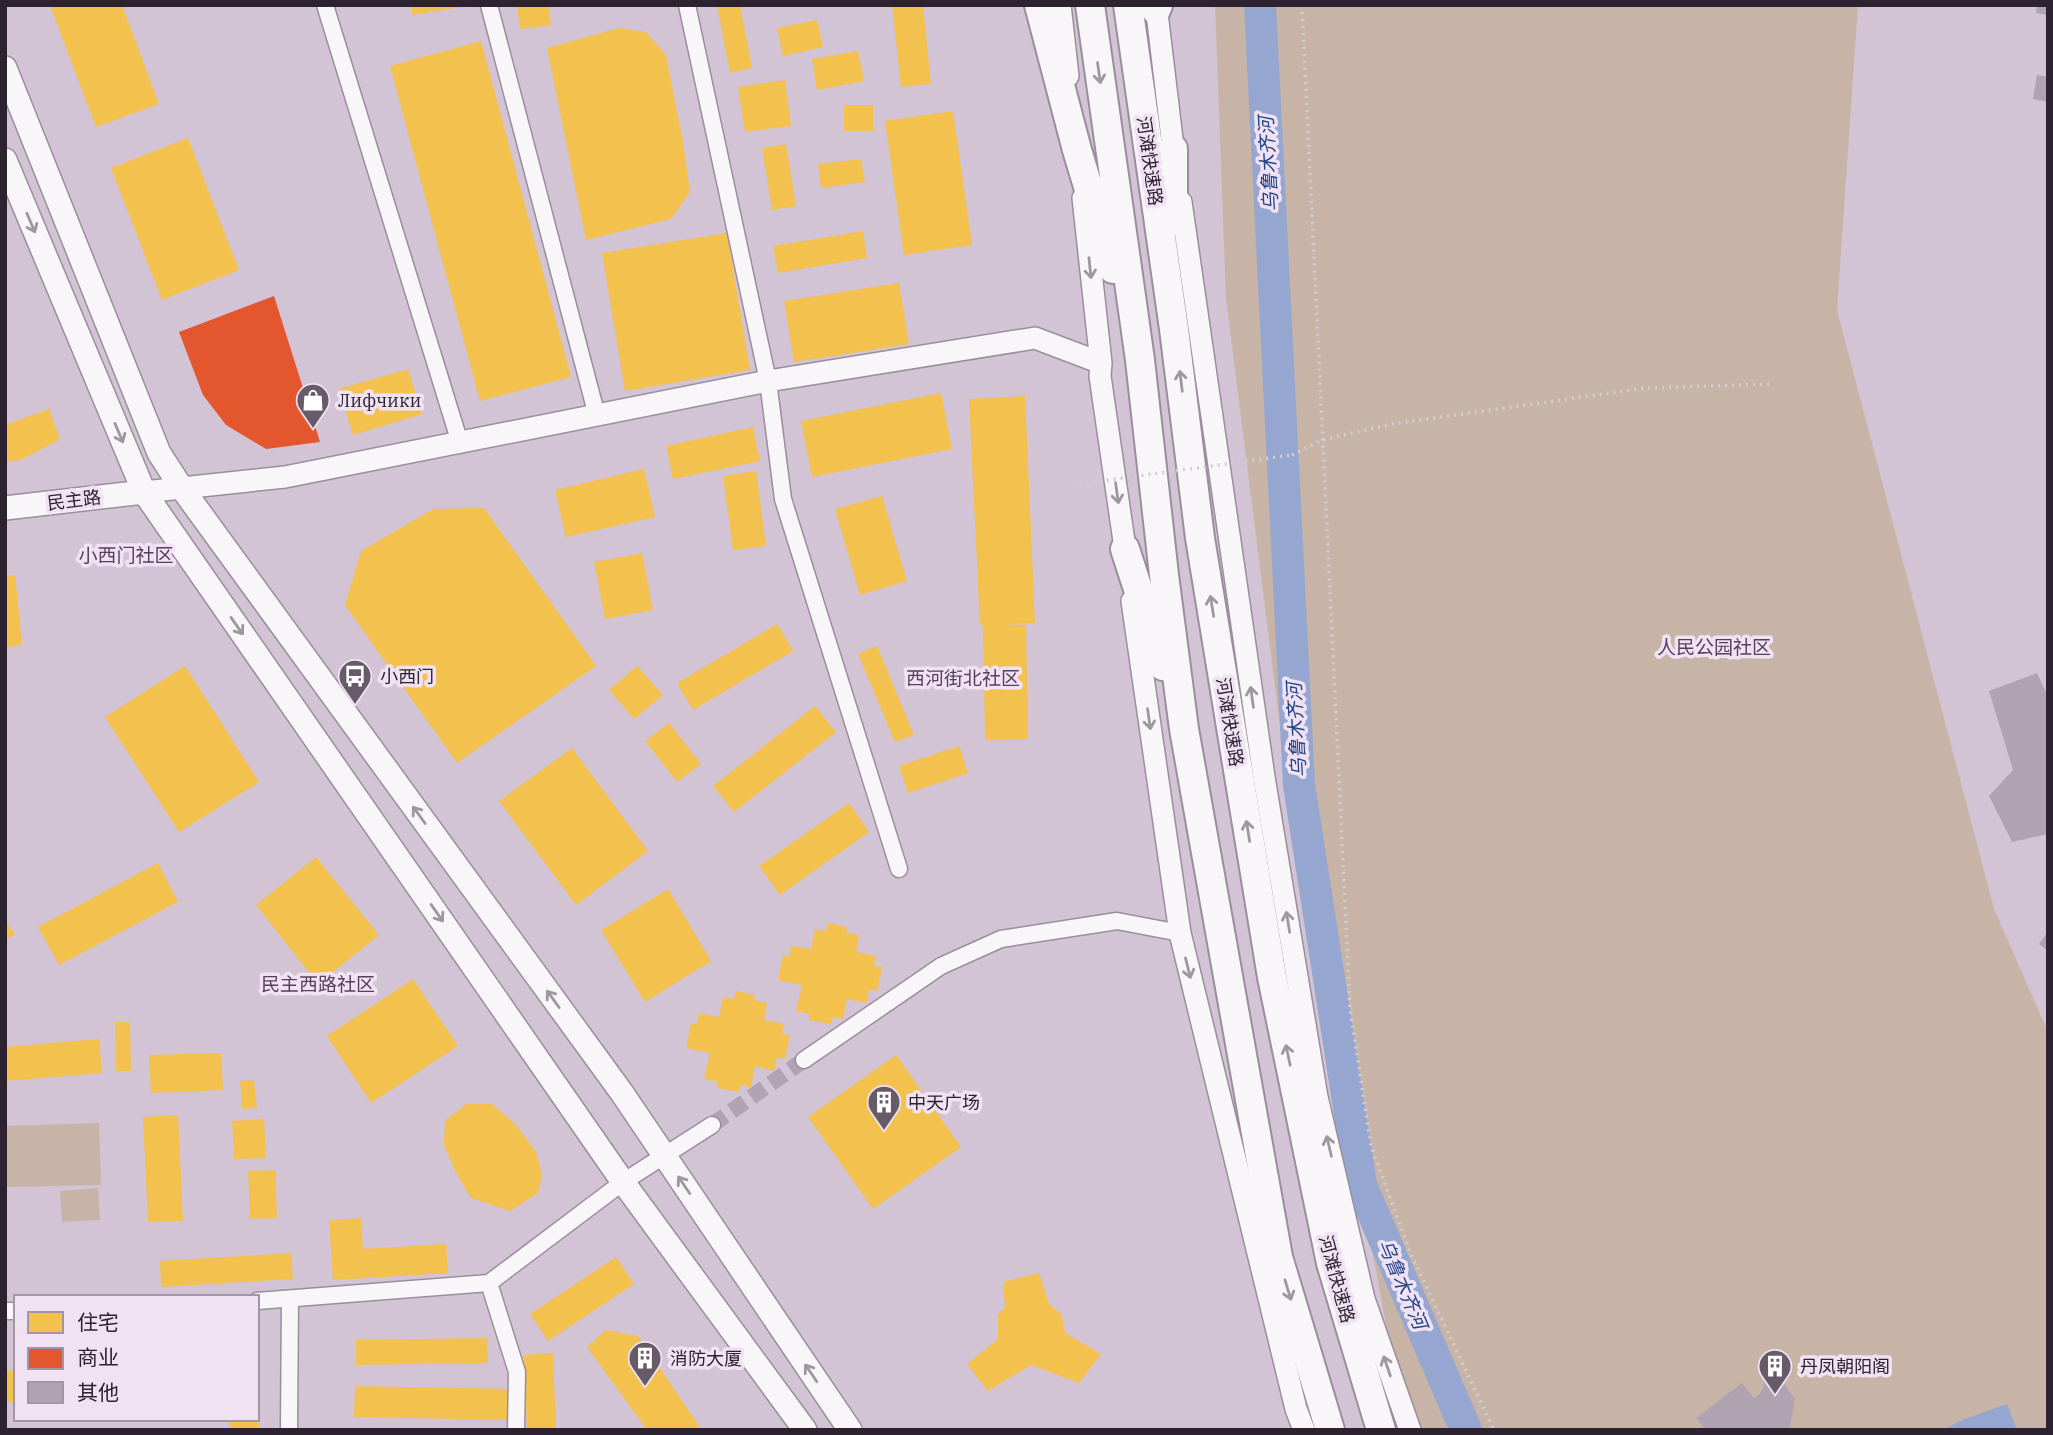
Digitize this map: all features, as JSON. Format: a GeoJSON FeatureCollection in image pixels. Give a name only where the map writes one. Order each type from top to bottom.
{"type":"FeatureCollection","features":[{"type":"Feature","properties":{"kind":"highway"},"geometry":{"type":"LineString","coordinates":[[1039,5],[1077,150],[1140,360]]}},
{"type":"Feature","properties":{"kind":"highway"},"geometry":{"type":"LineString","coordinates":[[1090,5],[1140,360],[1184,729],[1278,1256],[1330,1430]]}},
{"type":"Feature","properties":{"kind":"highway","name":"河滩快速路"},"geometry":{"type":"LineString","coordinates":[[1128,5],[1174,329],[1200,538],[1272,977],[1331,1263],[1381,1430]]}},
{"type":"Feature","properties":{"kind":"highway"},"geometry":{"type":"LineString","coordinates":[[1173,149],[1174,329]]}},
{"type":"Feature","properties":{"kind":"highway"},"geometry":{"type":"LineString","coordinates":[[1125,549],[1184,729]]}},
{"type":"Feature","properties":{"kind":"highway"},"geometry":{"type":"LineString","coordinates":[[1253,1118],[1261,1266]]}},
{"type":"Feature","properties":{"kind":"main road"},"geometry":{"type":"LineString","coordinates":[[5,68],[159,453],[181,487],[614,1082],[850,1430]]}},
{"type":"Feature","properties":{"kind":"main road"},"geometry":{"type":"LineString","coordinates":[[5,160],[144,492],[623,1182],[805,1430]]}},
{"type":"Feature","properties":{"kind":"main road","name":"民主路"},"geometry":{"type":"LineString","coordinates":[[5,508],[144,492]]}},
{"type":"Feature","properties":{"kind":"street"},"geometry":{"type":"LineString","coordinates":[[325,5],[460,443]]}},
{"type":"Feature","properties":{"kind":"street"},"geometry":{"type":"LineString","coordinates":[[489,5],[597,416]]}},
{"type":"Feature","properties":{"kind":"street"},"geometry":{"type":"LineString","coordinates":[[687,5],[768,381],[783,499],[899,869]]}},
{"type":"Feature","properties":{"kind":"street"},"geometry":{"type":"LineString","coordinates":[[1060,5],[1101,363],[1100,376],[1180,933],[1296,1409],[1304,1430]]}},
{"type":"Feature","properties":{"kind":"street"},"geometry":{"type":"LineString","coordinates":[[1157,7],[1173,149],[1264,777],[1317,1097],[1364,1299],[1410,1430]]}},
{"type":"Feature","properties":{"kind":"street"},"geometry":{"type":"LineString","coordinates":[[144,492],[285,477],[768,381],[1035,338],[1101,363]]}},
{"type":"Feature","properties":{"kind":"street"},"geometry":{"type":"LineString","coordinates":[[804,1060],[941,966],[1001,939],[1117,921],[1180,933]]}},
{"type":"Feature","properties":{"kind":"street"},"geometry":{"type":"LineString","coordinates":[[259,1301],[489,1283],[623,1182],[712,1125]]}},
{"type":"Feature","properties":{"kind":"street"},"geometry":{"type":"LineString","coordinates":[[489,1283],[517,1372],[516,1430]]}},
{"type":"Feature","properties":{"kind":"street"},"geometry":{"type":"LineString","coordinates":[[289,1430],[290,1299]]}},
{"type":"Feature","properties":{"kind":"path"},"geometry":{"type":"LineString","coordinates":[[1302,5],[1350,1009],[1371,1146],[1409,1252],[1494,1430]]}},
{"type":"Feature","properties":{"kind":"path"},"geometry":{"type":"LineString","coordinates":[[1079,484],[1292,455],[1322,440],[1392,424],[1646,388],[1771,384]]}},
{"type":"Feature","properties":{"kind":"shaded area"},"geometry":{"type":"Polygon","coordinates":[[[1215,5],[1858,5],[1837,310],[1994,909],[2048,1032],[2048,1430],[1422,1430],[1390,1346],[1292,821],[1226,298],[1215,5]]]}},
{"type":"Feature","properties":{"kind":"shaded area"},"geometry":{"type":"Polygon","coordinates":[[[99,1123],[101,1185],[5,1187],[5,1126],[99,1123]]]}},
{"type":"Feature","properties":{"kind":"shaded area"},"geometry":{"type":"Polygon","coordinates":[[[98,1188],[100,1220],[62,1222],[60,1191],[98,1188]]]}},
{"type":"Feature","properties":{"kind":"water"},"geometry":{"type":"Polygon","coordinates":[[[2007,1404],[2017,1430],[1944,1430],[1962,1420],[2007,1404]]]}},
{"type":"Feature","properties":{"kind":"building: 住宅"},"geometry":{"type":"Polygon","coordinates":[[[50,5],[122,5],[159,104],[96,127],[50,5]]]}},
{"type":"Feature","properties":{"kind":"building: 住宅"},"geometry":{"type":"Polygon","coordinates":[[[411,5],[462,5],[462,7],[412,15],[411,5]]]}},
{"type":"Feature","properties":{"kind":"building: 住宅"},"geometry":{"type":"Polygon","coordinates":[[[517,5],[548,5],[551,25],[520,29],[517,5]]]}},
{"type":"Feature","properties":{"kind":"building: 住宅"},"geometry":{"type":"Polygon","coordinates":[[[717,5],[740,5],[752,68],[730,73],[717,5]]]}},
{"type":"Feature","properties":{"kind":"building: 住宅"},"geometry":{"type":"Polygon","coordinates":[[[892,5],[923,5],[931,84],[901,87],[892,5]]]}},
{"type":"Feature","properties":{"kind":"building: 住宅"},"geometry":{"type":"Polygon","coordinates":[[[817,20],[823,47],[783,56],[777,28],[817,20]]]}},
{"type":"Feature","properties":{"kind":"building: 住宅"},"geometry":{"type":"Polygon","coordinates":[[[619,28],[646,32],[666,55],[690,192],[671,219],[586,240],[547,48],[619,28]]]}},
{"type":"Feature","properties":{"kind":"building: 住宅"},"geometry":{"type":"Polygon","coordinates":[[[481,41],[571,377],[480,401],[390,66],[481,41]]]}},
{"type":"Feature","properties":{"kind":"building: 住宅"},"geometry":{"type":"Polygon","coordinates":[[[858,51],[864,81],[817,90],[812,59],[858,51]]]}},
{"type":"Feature","properties":{"kind":"building: 住宅"},"geometry":{"type":"Polygon","coordinates":[[[785,80],[791,126],[745,132],[738,87],[785,80]]]}},
{"type":"Feature","properties":{"kind":"building: 住宅"},"geometry":{"type":"Polygon","coordinates":[[[844,105],[873,105],[873,131],[844,131],[844,105]]]}},
{"type":"Feature","properties":{"kind":"building: 住宅"},"geometry":{"type":"Polygon","coordinates":[[[953,111],[972,245],[904,255],[885,121],[953,111]]]}},
{"type":"Feature","properties":{"kind":"building: 住宅"},"geometry":{"type":"Polygon","coordinates":[[[188,138],[239,270],[162,300],[111,168],[188,138]]]}},
{"type":"Feature","properties":{"kind":"building: 住宅"},"geometry":{"type":"Polygon","coordinates":[[[786,144],[796,206],[772,210],[762,148],[786,144]]]}},
{"type":"Feature","properties":{"kind":"building: 住宅"},"geometry":{"type":"Polygon","coordinates":[[[861,159],[865,182],[821,188],[818,164],[861,159]]]}},
{"type":"Feature","properties":{"kind":"building: 住宅"},"geometry":{"type":"Polygon","coordinates":[[[863,231],[867,258],[778,273],[773,246],[863,231]]]}},
{"type":"Feature","properties":{"kind":"building: 住宅"},"geometry":{"type":"Polygon","coordinates":[[[727,233],[750,370],[625,391],[602,253],[727,233]]]}},
{"type":"Feature","properties":{"kind":"building: 住宅"},"geometry":{"type":"Polygon","coordinates":[[[899,283],[909,344],[794,362],[784,301],[899,283]]]}},
{"type":"Feature","properties":{"kind":"building: 住宅"},"geometry":{"type":"Polygon","coordinates":[[[408,369],[422,414],[353,435],[339,389],[408,369]]]}},
{"type":"Feature","properties":{"kind":"building: 住宅"},"geometry":{"type":"Polygon","coordinates":[[[941,393],[952,449],[812,477],[801,421],[941,393]]]}},
{"type":"Feature","properties":{"kind":"building: 住宅"},"geometry":{"type":"Polygon","coordinates":[[[1025,396],[1035,623],[1003,624],[1026,625],[1028,739],[985,740],[983,625],[980,625],[969,399],[1025,396]]]}},
{"type":"Feature","properties":{"kind":"building: 住宅"},"geometry":{"type":"Polygon","coordinates":[[[49,409],[60,439],[21,460],[5,462],[5,425],[49,409]]]}},
{"type":"Feature","properties":{"kind":"building: 住宅"},"geometry":{"type":"Polygon","coordinates":[[[753,427],[760,461],[673,479],[666,446],[753,427]]]}},
{"type":"Feature","properties":{"kind":"building: 住宅"},"geometry":{"type":"Polygon","coordinates":[[[644,469],[655,517],[566,537],[555,490],[644,469]]]}},
{"type":"Feature","properties":{"kind":"building: 住宅"},"geometry":{"type":"Polygon","coordinates":[[[756,471],[766,546],[733,550],[723,476],[756,471]]]}},
{"type":"Feature","properties":{"kind":"building: 住宅"},"geometry":{"type":"Polygon","coordinates":[[[882,496],[907,581],[860,595],[835,509],[882,496]]]}},
{"type":"Feature","properties":{"kind":"building: 住宅"},"geometry":{"type":"Polygon","coordinates":[[[484,508],[596,666],[457,763],[345,605],[361,551],[433,509],[484,508]]]}},
{"type":"Feature","properties":{"kind":"building: 住宅"},"geometry":{"type":"Polygon","coordinates":[[[642,553],[653,610],[605,619],[594,562],[642,553]]]}},
{"type":"Feature","properties":{"kind":"building: 住宅"},"geometry":{"type":"Polygon","coordinates":[[[15,575],[22,645],[5,647],[5,576],[15,575]]]}},
{"type":"Feature","properties":{"kind":"building: 住宅"},"geometry":{"type":"Polygon","coordinates":[[[777,624],[793,651],[693,710],[677,683],[777,624]]]}},
{"type":"Feature","properties":{"kind":"building: 住宅"},"geometry":{"type":"Polygon","coordinates":[[[877,646],[914,735],[895,742],[858,654],[877,646]]]}},
{"type":"Feature","properties":{"kind":"building: 住宅"},"geometry":{"type":"Polygon","coordinates":[[[185,666],[259,782],[179,832],[105,717],[185,666]]]}},
{"type":"Feature","properties":{"kind":"building: 住宅"},"geometry":{"type":"Polygon","coordinates":[[[637,666],[663,695],[634,719],[609,690],[637,666]]]}},
{"type":"Feature","properties":{"kind":"building: 住宅"},"geometry":{"type":"Polygon","coordinates":[[[815,706],[836,732],[734,812],[713,786],[815,706]]]}},
{"type":"Feature","properties":{"kind":"building: 住宅"},"geometry":{"type":"Polygon","coordinates":[[[669,723],[701,764],[677,782],[645,741],[669,723]]]}},
{"type":"Feature","properties":{"kind":"building: 住宅"},"geometry":{"type":"Polygon","coordinates":[[[959,746],[968,773],[908,793],[899,766],[959,746]]]}},
{"type":"Feature","properties":{"kind":"building: 住宅"},"geometry":{"type":"Polygon","coordinates":[[[572,748],[648,851],[576,905],[499,801],[572,748]]]}},
{"type":"Feature","properties":{"kind":"building: 住宅"},"geometry":{"type":"Polygon","coordinates":[[[849,803],[869,832],[780,895],[759,866],[849,803]]]}},
{"type":"Feature","properties":{"kind":"building: 住宅"},"geometry":{"type":"Polygon","coordinates":[[[316,857],[379,935],[318,984],[256,905],[316,857]]]}},
{"type":"Feature","properties":{"kind":"building: 住宅"},"geometry":{"type":"Polygon","coordinates":[[[158,863],[178,902],[59,965],[38,927],[158,863]]]}},
{"type":"Feature","properties":{"kind":"building: 住宅"},"geometry":{"type":"Polygon","coordinates":[[[668,889],[711,961],[645,1002],[601,930],[668,889]]]}},
{"type":"Feature","properties":{"kind":"building: 住宅"},"geometry":{"type":"Polygon","coordinates":[[[5,919],[15,934],[5,941],[5,919]]]}},
{"type":"Feature","properties":{"kind":"building: 住宅"},"geometry":{"type":"Polygon","coordinates":[[[828,923],[847,927],[846,932],[859,935],[856,952],[876,956],[874,966],[882,967],[877,991],[869,989],[867,1003],[847,999],[843,1019],[833,1017],[831,1024],[809,1020],[810,1014],[796,1011],[802,985],[778,980],[783,955],[789,957],[791,946],[811,949],[815,929],[826,931],[828,923]]]}},
{"type":"Feature","properties":{"kind":"building: 住宅"},"geometry":{"type":"Polygon","coordinates":[[[413,979],[458,1046],[371,1103],[327,1036],[413,979]]]}},
{"type":"Feature","properties":{"kind":"building: 住宅"},"geometry":{"type":"Polygon","coordinates":[[[736,991],[755,995],[754,1000],[767,1003],[764,1020],[784,1024],[782,1034],[790,1035],[785,1059],[777,1057],[774,1071],[755,1066],[751,1087],[740,1085],[739,1092],[717,1088],[718,1082],[704,1079],[710,1053],[686,1048],[691,1023],[697,1024],[699,1013],[719,1017],[723,997],[734,999],[736,991]]]}},
{"type":"Feature","properties":{"kind":"building: 住宅"},"geometry":{"type":"Polygon","coordinates":[[[115,1022],[130,1022],[131,1071],[116,1071],[115,1022]]]}},
{"type":"Feature","properties":{"kind":"building: 住宅"},"geometry":{"type":"Polygon","coordinates":[[[99,1039],[102,1073],[5,1081],[5,1047],[99,1039]]]}},
{"type":"Feature","properties":{"kind":"building: 住宅"},"geometry":{"type":"Polygon","coordinates":[[[221,1053],[223,1090],[151,1093],[149,1055],[221,1053]]]}},
{"type":"Feature","properties":{"kind":"building: 住宅","name":"中天广场"},"geometry":{"type":"Polygon","coordinates":[[[896,1055],[961,1147],[873,1209],[808,1117],[896,1055]]]}},
{"type":"Feature","properties":{"kind":"building: 住宅"},"geometry":{"type":"Polygon","coordinates":[[[254,1080],[257,1108],[242,1109],[240,1081],[254,1080]]]}},
{"type":"Feature","properties":{"kind":"building: 住宅"},"geometry":{"type":"Polygon","coordinates":[[[466,1104],[492,1104],[516,1125],[536,1152],[542,1175],[538,1193],[510,1211],[471,1198],[444,1145],[445,1121],[466,1104]]]}},
{"type":"Feature","properties":{"kind":"building: 住宅"},"geometry":{"type":"Polygon","coordinates":[[[178,1115],[183,1221],[148,1222],[143,1117],[178,1115]]]}},
{"type":"Feature","properties":{"kind":"building: 住宅"},"geometry":{"type":"Polygon","coordinates":[[[264,1119],[266,1158],[234,1159],[232,1121],[264,1119]]]}},
{"type":"Feature","properties":{"kind":"building: 住宅"},"geometry":{"type":"Polygon","coordinates":[[[275,1170],[277,1218],[250,1219],[248,1171],[275,1170]]]}},
{"type":"Feature","properties":{"kind":"building: 住宅"},"geometry":{"type":"Polygon","coordinates":[[[361,1218],[363,1249],[446,1244],[448,1273],[333,1280],[329,1220],[361,1218]]]}},
{"type":"Feature","properties":{"kind":"building: 住宅"},"geometry":{"type":"Polygon","coordinates":[[[291,1253],[293,1279],[161,1287],[160,1261],[291,1253]]]}},
{"type":"Feature","properties":{"kind":"building: 住宅"},"geometry":{"type":"Polygon","coordinates":[[[616,1257],[634,1284],[548,1341],[530,1314],[616,1257]]]}},
{"type":"Feature","properties":{"kind":"building: 住宅"},"geometry":{"type":"Polygon","coordinates":[[[1039,1273],[1049,1304],[1062,1315],[1065,1333],[1101,1354],[1079,1383],[1031,1365],[988,1391],[967,1364],[998,1339],[998,1315],[1005,1307],[1003,1282],[1039,1273]]]}},
{"type":"Feature","properties":{"kind":"building: 住宅","name":"消防大厦"},"geometry":{"type":"Polygon","coordinates":[[[606,1330],[638,1336],[702,1430],[647,1430],[587,1347],[606,1330]]]}},
{"type":"Feature","properties":{"kind":"building: 住宅"},"geometry":{"type":"Polygon","coordinates":[[[487,1338],[488,1363],[356,1365],[356,1340],[487,1338]]]}},
{"type":"Feature","properties":{"kind":"building: 住宅"},"geometry":{"type":"Polygon","coordinates":[[[553,1353],[556,1430],[527,1430],[524,1355],[553,1353]]]}},
{"type":"Feature","properties":{"kind":"building: 住宅"},"geometry":{"type":"Polygon","coordinates":[[[14,1370],[14,1402],[5,1402],[5,1371],[14,1370]]]}},
{"type":"Feature","properties":{"kind":"building: 住宅"},"geometry":{"type":"Polygon","coordinates":[[[355,1386],[510,1389],[509,1420],[354,1417],[355,1386]]]}},
{"type":"Feature","properties":{"kind":"building: 住宅"},"geometry":{"type":"Polygon","coordinates":[[[229,1421],[259,1421],[259,1430],[229,1430],[229,1421]]]}},
{"type":"Feature","properties":{"kind":"building: 商业"},"geometry":{"type":"Polygon","coordinates":[[[274,296],[320,442],[266,449],[226,425],[203,395],[179,332],[274,296]]]}},
{"type":"Feature","properties":{"kind":"building: 其他"},"geometry":{"type":"Polygon","coordinates":[[[2037,5],[2048,5],[2048,15],[2036,13],[2037,5]]]}},
{"type":"Feature","properties":{"kind":"building: 其他"},"geometry":{"type":"Polygon","coordinates":[[[2037,75],[2048,77],[2048,102],[2033,99],[2037,75]]]}},
{"type":"Feature","properties":{"kind":"building: 其他"},"geometry":{"type":"Polygon","coordinates":[[[2037,673],[2048,697],[2048,834],[2012,842],[1989,796],[2013,770],[1989,691],[2037,673]]]}},
{"type":"Feature","properties":{"kind":"building: 其他"},"geometry":{"type":"Polygon","coordinates":[[[2048,931],[2048,951],[2039,944],[2048,931]]]}},
{"type":"Feature","properties":{"kind":"building: 其他","name":"丹凤朝阳阁"},"geometry":{"type":"Polygon","coordinates":[[[1770,1364],[1795,1399],[1790,1427],[1786,1430],[1706,1430],[1696,1418],[1742,1383],[1754,1398],[1761,1393],[1770,1364]]]}},
{"type":"Feature","properties":{"kind":"waterway","name":"乌鲁木齐河"},"geometry":{"type":"LineString","coordinates":[[1260,5],[1299,785],[1361,1185],[1466,1430]]}},
{"type":"Feature","properties":{"kind":"tunnel"},"geometry":{"type":"LineString","coordinates":[[712,1125],[804,1060]]}},
{"type":"Feature","properties":{"kind":"place","name":"Лифчики"},"geometry":{"type":"Point","coordinates":[313,430]}},
{"type":"Feature","properties":{"kind":"place","name":"小西门"},"geometry":{"type":"Point","coordinates":[355,706]}},
{"type":"Feature","properties":{"kind":"place","name":"中天广场"},"geometry":{"type":"Point","coordinates":[884,1132]}},
{"type":"Feature","properties":{"kind":"place","name":"消防大厦"},"geometry":{"type":"Point","coordinates":[645,1388]}},
{"type":"Feature","properties":{"kind":"place","name":"丹凤朝阳阁"},"geometry":{"type":"Point","coordinates":[1775,1396]}},
{"type":"Feature","properties":{"kind":"district","name":"小西门社区"},"geometry":{"type":"Point","coordinates":[126,555]}},
{"type":"Feature","properties":{"kind":"district","name":"人民公园社区"},"geometry":{"type":"Point","coordinates":[1714,647]}},
{"type":"Feature","properties":{"kind":"district","name":"西河街北社区"},"geometry":{"type":"Point","coordinates":[963,678]}},
{"type":"Feature","properties":{"kind":"district","name":"民主西路社区"},"geometry":{"type":"Point","coordinates":[318,984]}}]}
